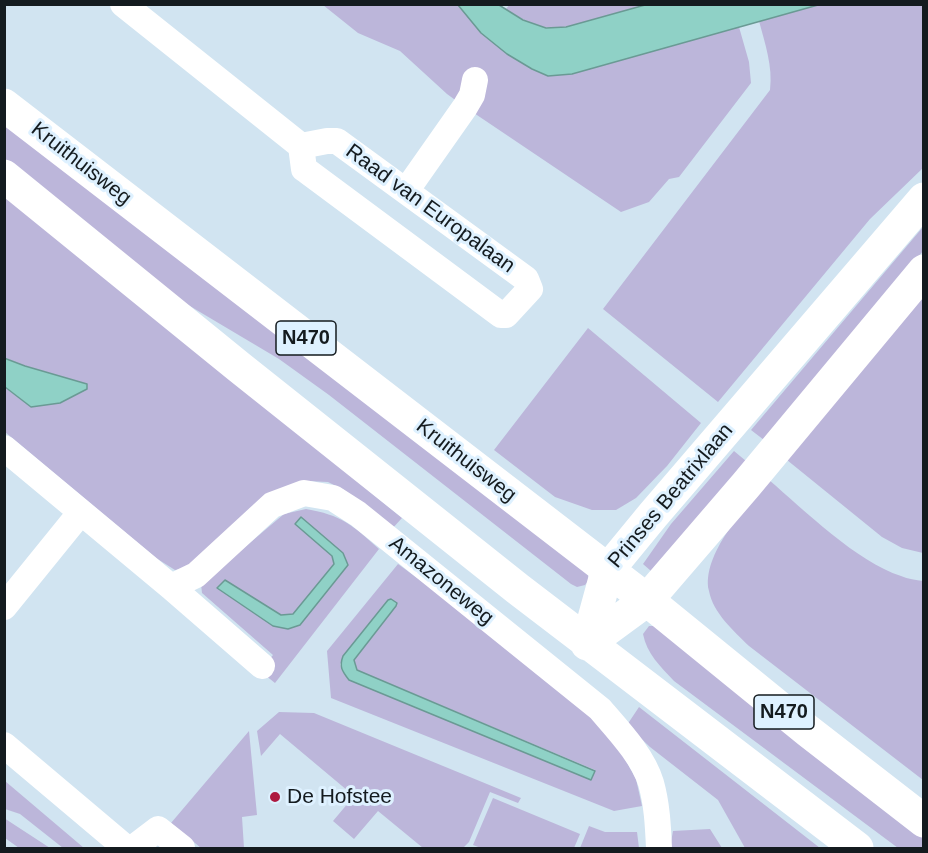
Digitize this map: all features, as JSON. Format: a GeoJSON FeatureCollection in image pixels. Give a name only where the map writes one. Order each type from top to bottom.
{"type":"FeatureCollection","features":[{"type":"Feature","properties":{"kind":"main road","name":"Kruithuisweg"},"geometry":{"type":"LineString","coordinates":[[4,105],[646,600],[799,724],[924,821]]}},
{"type":"Feature","properties":{"kind":"main road"},"geometry":{"type":"LineString","coordinates":[[4,176],[239,367],[587,644],[857,849]]}},
{"type":"Feature","properties":{"kind":"main road","name":"Prinses Beatrixlaan"},"geometry":{"type":"LineString","coordinates":[[587,644],[608,571],[653,515],[924,200]]}},
{"type":"Feature","properties":{"kind":"main road"},"geometry":{"type":"LineString","coordinates":[[587,644],[646,600],[746,485],[924,271]]}},
{"type":"Feature","properties":{"kind":"street"},"geometry":{"type":"LineString","coordinates":[[123,4],[301,146]]}},
{"type":"Feature","properties":{"kind":"street"},"geometry":{"type":"LineString","coordinates":[[406,191],[465,107],[472,95],[475,81]]}},
{"type":"Feature","properties":{"kind":"street","name":"Raad van Europalaan"},"geometry":{"type":"LineString","coordinates":[[337,141],[526,279],[530,288],[506,315],[501,315],[304,169],[301,146],[337,141]]}},
{"type":"Feature","properties":{"kind":"street"},"geometry":{"type":"LineString","coordinates":[[4,448],[171,586],[262,666]]}},
{"type":"Feature","properties":{"kind":"street","name":"Amazoneweg"},"geometry":{"type":"LineString","coordinates":[[171,586],[195,574],[272,505],[304,493],[333,498],[358,514],[600,709],[631,745],[650,781],[658,818],[659,849]]}},
{"type":"Feature","properties":{"kind":"street"},"geometry":{"type":"LineString","coordinates":[[4,607],[81,512]]}},
{"type":"Feature","properties":{"kind":"street"},"geometry":{"type":"LineString","coordinates":[[4,745],[126,849]]}},
{"type":"Feature","properties":{"kind":"street"},"geometry":{"type":"LineString","coordinates":[[133,849],[158,829],[182,849]]}},
{"type":"Feature","properties":{"kind":"shaded area"},"geometry":{"type":"Polygon","coordinates":[[[510,4],[645,5],[580,24],[554,28],[529,22],[506,9],[510,4]]]}},
{"type":"Feature","properties":{"kind":"shaded area"},"geometry":{"type":"Polygon","coordinates":[[[323,5],[458,5],[466,13],[572,74],[739,27],[749,62],[751,83],[679,177],[669,179],[649,202],[621,212],[447,94],[400,51],[358,33],[323,5]]]}},
{"type":"Feature","properties":{"kind":"shaded area"},"geometry":{"type":"Polygon","coordinates":[[[458,5],[499,5],[523,20],[546,28],[566,27],[645,5],[818,5],[572,74],[548,76],[507,54],[481,33],[458,5]]]}},
{"type":"Feature","properties":{"kind":"shaded area"},"geometry":{"type":"Polygon","coordinates":[[[818,5],[923,5],[923,168],[870,219],[718,402],[603,309],[770,90],[769,64],[759,21],[818,5]]]}},
{"type":"Feature","properties":{"kind":"shaded area"},"geometry":{"type":"Polygon","coordinates":[[[4,114],[587,571],[589,580],[585,585],[577,587],[571,584],[329,395],[279,359],[173,296],[5,161],[4,114]]]}},
{"type":"Feature","properties":{"kind":"shaded area"},"geometry":{"type":"Polygon","coordinates":[[[5,193],[402,518],[391,530],[344,490],[328,482],[307,481],[187,568],[175,570],[156,558],[5,432],[4,387],[31,407],[87,384],[5,358],[5,193]]]}},
{"type":"Feature","properties":{"kind":"shaded area"},"geometry":{"type":"Polygon","coordinates":[[[923,227],[923,251],[764,440],[751,430],[923,227]]]}},
{"type":"Feature","properties":{"kind":"shaded area"},"geometry":{"type":"Polygon","coordinates":[[[923,297],[923,553],[902,548],[882,537],[787,460],[923,297]]]}},
{"type":"Feature","properties":{"kind":"shaded area"},"geometry":{"type":"Polygon","coordinates":[[[588,328],[701,423],[667,466],[636,498],[616,510],[592,510],[555,497],[494,450],[588,328]]]}},
{"type":"Feature","properties":{"kind":"shaded area"},"geometry":{"type":"Polygon","coordinates":[[[4,358],[87,384],[87,389],[60,403],[31,407],[5,387],[4,358]]]}},
{"type":"Feature","properties":{"kind":"shaded area"},"geometry":{"type":"Polygon","coordinates":[[[734,451],[746,461],[651,571],[643,564],[671,524],[734,451]]]}},
{"type":"Feature","properties":{"kind":"shaded area"},"geometry":{"type":"Polygon","coordinates":[[[769,480],[832,534],[867,559],[904,577],[923,581],[923,780],[749,646],[715,607],[709,591],[708,577],[712,562],[728,531],[769,480]]]}},
{"type":"Feature","properties":{"kind":"shaded area"},"geometry":{"type":"Polygon","coordinates":[[[306,509],[329,514],[346,522],[379,549],[275,683],[260,671],[273,655],[202,593],[201,584],[284,514],[306,509]]]}},
{"type":"Feature","properties":{"kind":"shaded area"},"geometry":{"type":"Polygon","coordinates":[[[301,517],[343,553],[348,565],[300,625],[288,629],[273,626],[217,588],[225,580],[281,615],[293,614],[334,564],[332,556],[295,524],[301,517]]]}},
{"type":"Feature","properties":{"kind":"shaded area"},"geometry":{"type":"Polygon","coordinates":[[[398,564],[457,607],[581,707],[619,748],[636,779],[642,806],[614,811],[331,698],[327,651],[398,564]],[[396,606],[340,664],[349,680],[591,780],[595,770],[357,670],[354,660],[396,606]]]}},
{"type":"Feature","properties":{"kind":"shaded area"},"geometry":{"type":"Polygon","coordinates":[[[391,599],[397,603],[396,606],[354,660],[357,670],[595,771],[591,780],[349,680],[342,669],[343,656],[391,599]]]}},
{"type":"Feature","properties":{"kind":"shaded area"},"geometry":{"type":"Polygon","coordinates":[[[649,626],[659,626],[923,828],[923,848],[898,848],[674,681],[648,648],[643,634],[649,626]]]}},
{"type":"Feature","properties":{"kind":"shaded area"},"geometry":{"type":"Polygon","coordinates":[[[639,707],[820,848],[745,848],[718,800],[650,747],[627,725],[639,707]]]}},
{"type":"Feature","properties":{"kind":"shaded area"},"geometry":{"type":"Polygon","coordinates":[[[279,712],[314,713],[521,798],[518,803],[490,792],[469,842],[463,848],[423,848],[378,811],[354,839],[333,821],[354,796],[280,734],[261,756],[257,731],[279,712]]]}},
{"type":"Feature","properties":{"kind":"shaded area"},"geometry":{"type":"Polygon","coordinates":[[[249,731],[257,815],[242,817],[244,848],[201,848],[171,823],[249,731]]]}},
{"type":"Feature","properties":{"kind":"shaded area"},"geometry":{"type":"Polygon","coordinates":[[[5,781],[84,848],[63,848],[20,814],[5,809],[5,781]]]}},
{"type":"Feature","properties":{"kind":"shaded area"},"geometry":{"type":"Polygon","coordinates":[[[493,798],[580,834],[574,848],[481,848],[473,845],[493,798]]]}},
{"type":"Feature","properties":{"kind":"shaded area"},"geometry":{"type":"Polygon","coordinates":[[[4,818],[50,848],[19,848],[5,838],[4,818]]]}},
{"type":"Feature","properties":{"kind":"shaded area"},"geometry":{"type":"Polygon","coordinates":[[[589,826],[605,832],[637,832],[639,848],[580,848],[589,826]]]}},
{"type":"Feature","properties":{"kind":"shaded area"},"geometry":{"type":"Polygon","coordinates":[[[710,829],[722,848],[670,848],[673,831],[710,829]]]}},
{"type":"Feature","properties":{"kind":"place","name":"De Hofstee"},"geometry":{"type":"Point","coordinates":[275,797]}}]}
